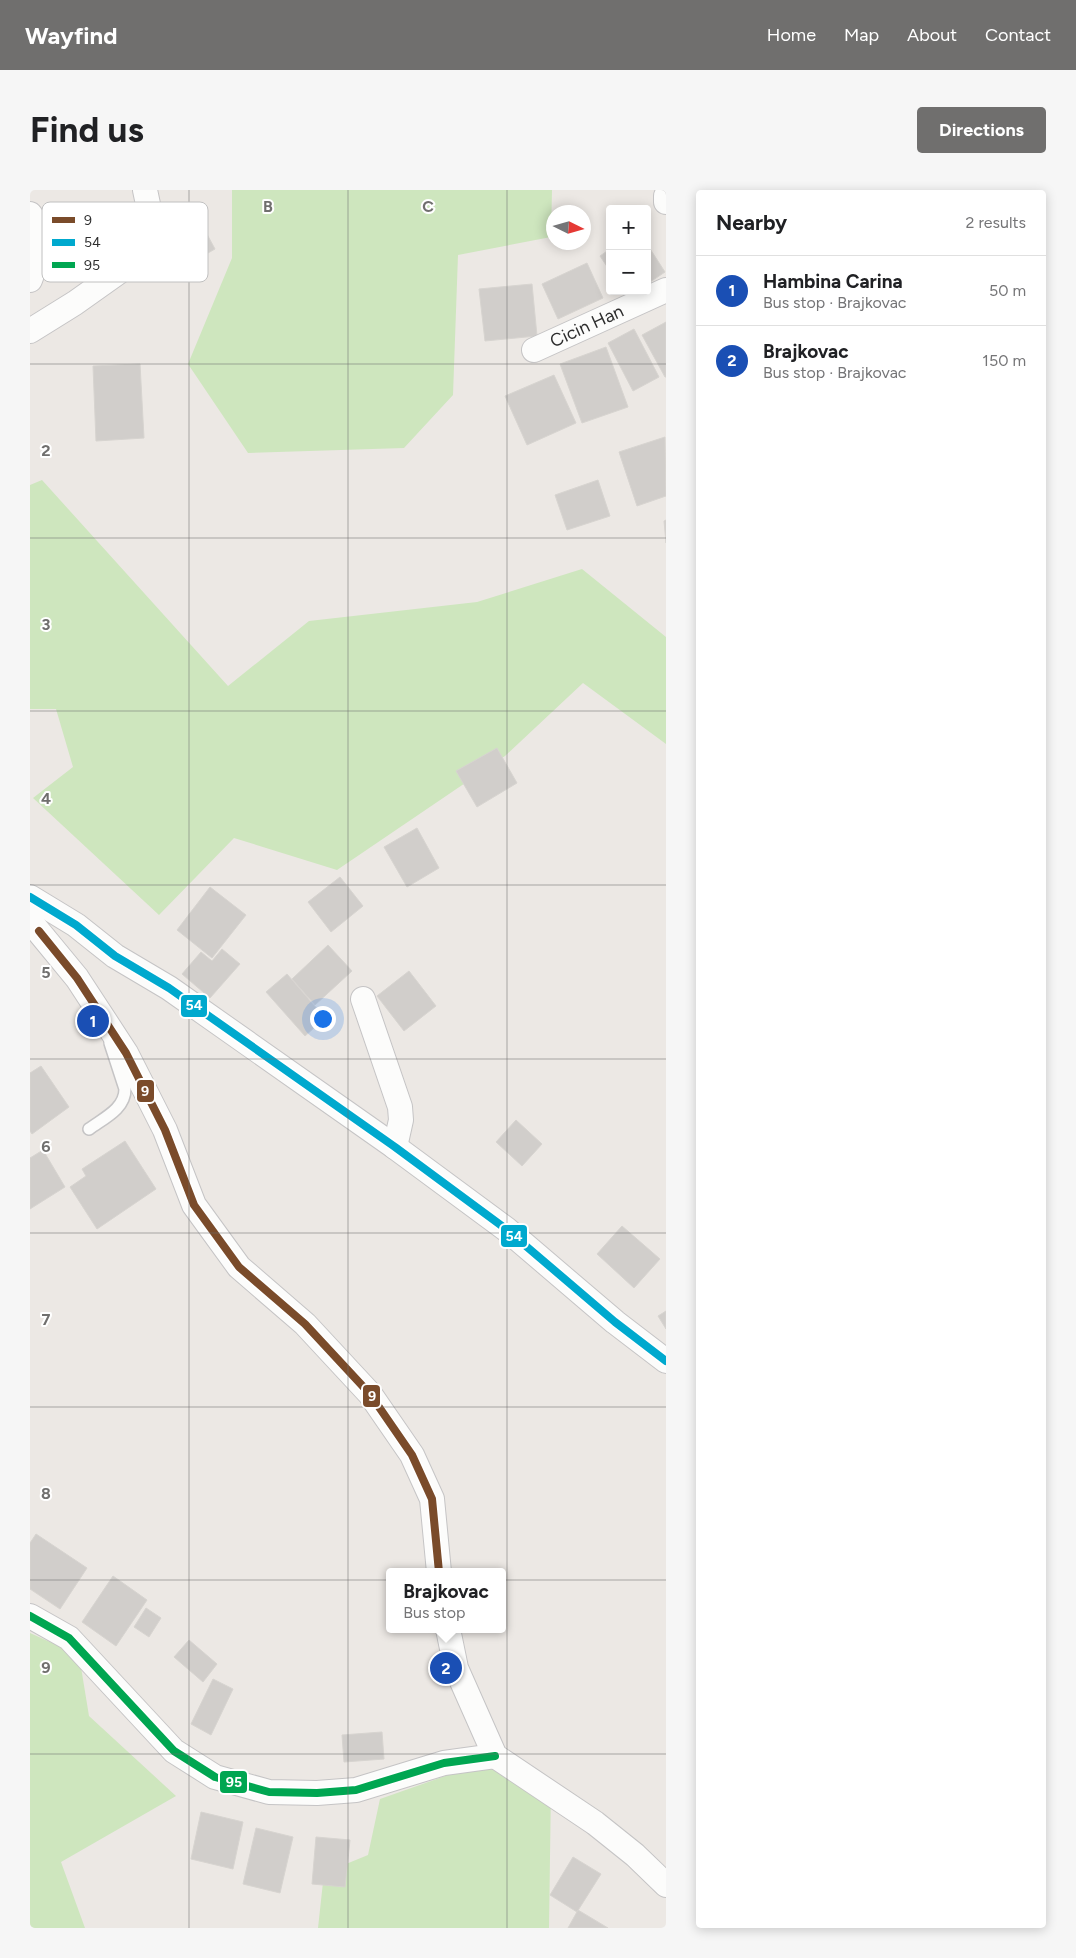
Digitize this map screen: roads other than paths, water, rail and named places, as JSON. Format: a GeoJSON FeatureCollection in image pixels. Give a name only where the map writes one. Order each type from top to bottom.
{"type":"FeatureCollection","features":[{"type":"Feature","properties":{"kind":"street"},"geometry":{"type":"LineString","coordinates":[[666,196],[666,202]]}},
{"type":"Feature","properties":{"kind":"street"},"geometry":{"type":"LineString","coordinates":[[30,214],[40,228],[40,253],[30,280]]}},
{"type":"Feature","properties":{"kind":"street"},"geometry":{"type":"LineString","coordinates":[[30,331],[105,282]]}},
{"type":"Feature","properties":{"kind":"street","name":"Cicin Han"},"geometry":{"type":"LineString","coordinates":[[534,350],[666,290]]}},
{"type":"Feature","properties":{"kind":"street"},"geometry":{"type":"LineString","coordinates":[[30,897],[76,924],[115,956],[169,988],[394,1147],[506,1229],[615,1322],[666,1361]]}},
{"type":"Feature","properties":{"kind":"street"},"geometry":{"type":"LineString","coordinates":[[30,920],[77,978],[126,1053],[165,1130],[194,1205],[240,1267],[305,1324],[370,1394],[412,1455],[432,1499],[440,1568]]}},
{"type":"Feature","properties":{"kind":"street"},"geometry":{"type":"LineString","coordinates":[[362,1000],[400,1107],[401,1120],[394,1147]]}},
{"type":"Feature","properties":{"kind":"street"},"geometry":{"type":"LineString","coordinates":[[30,1616],[69,1638],[174,1751],[215,1777],[269,1792],[316,1793],[356,1790],[444,1763],[496,1756]]}},
{"type":"Feature","properties":{"kind":"street"},"geometry":{"type":"LineString","coordinates":[[449,1633],[456,1668],[496,1756],[595,1823],[635,1855],[666,1885]]}},
{"type":"Feature","properties":{"kind":"lane"},"geometry":{"type":"LineString","coordinates":[[89,1128],[122,1104],[125,1097],[125,1089],[101,1015]]}},
{"type":"Feature","properties":{"kind":"place","name":"Hambina Carina"},"geometry":{"type":"Point","coordinates":[93,1021]}},
{"type":"Feature","properties":{"kind":"place","name":"Brajkovac"},"geometry":{"type":"Point","coordinates":[446,1668]}}]}
